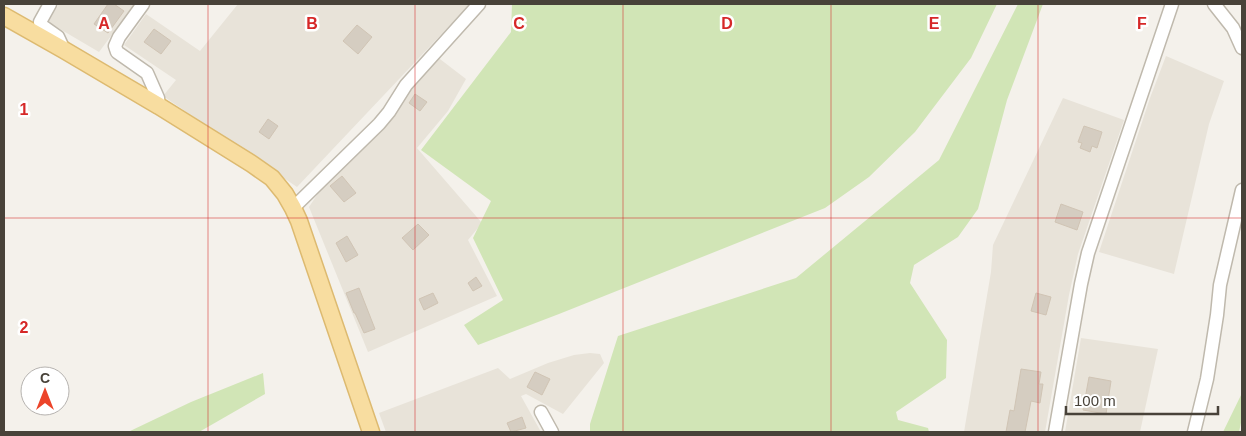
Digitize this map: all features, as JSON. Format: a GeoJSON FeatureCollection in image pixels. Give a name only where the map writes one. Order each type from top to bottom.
{"type":"FeatureCollection","features":[{"type":"Feature","properties":{"kind":"main road"},"geometry":{"type":"LineString","coordinates":[[4,16],[159,106],[272,178],[294,208],[371,432]]}},
{"type":"Feature","properties":{"kind":"street"},"geometry":{"type":"LineString","coordinates":[[50,4],[40,22],[41,25],[58,37],[64,50]]}},
{"type":"Feature","properties":{"kind":"street"},"geometry":{"type":"LineString","coordinates":[[144,4],[119,37],[115,46],[118,52],[147,73],[158,98],[159,106]]}},
{"type":"Feature","properties":{"kind":"street"},"geometry":{"type":"LineString","coordinates":[[294,208],[379,124],[406,85],[479,4]]}},
{"type":"Feature","properties":{"kind":"street"},"geometry":{"type":"LineString","coordinates":[[1055,432],[1088,253],[1172,4]]}},
{"type":"Feature","properties":{"kind":"street"},"geometry":{"type":"LineString","coordinates":[[1214,4],[1234,28],[1242,48]]}},
{"type":"Feature","properties":{"kind":"street"},"geometry":{"type":"LineString","coordinates":[[1194,432],[1207,379],[1220,285],[1242,190]]}},
{"type":"Feature","properties":{"kind":"street"},"geometry":{"type":"LineString","coordinates":[[541,412],[552,432]]}},
{"type":"Feature","properties":{"kind":"shaded area"},"geometry":{"type":"Polygon","coordinates":[[[59,4],[135,4],[99,52],[48,22],[59,4]]]}},
{"type":"Feature","properties":{"kind":"shaded area"},"geometry":{"type":"Polygon","coordinates":[[[238,4],[470,4],[297,187],[163,96],[176,80],[124,45],[146,14],[200,51],[238,4]]]}},
{"type":"Feature","properties":{"kind":"shaded area"},"geometry":{"type":"Polygon","coordinates":[[[436,56],[466,79],[448,111],[417,148],[482,223],[468,240],[497,296],[368,352],[309,207],[321,189],[436,56]]]}},
{"type":"Feature","properties":{"kind":"shaded area"},"geometry":{"type":"Polygon","coordinates":[[[1166,56],[1224,81],[1209,124],[1174,274],[1099,252],[1150,98],[1166,56]]]}},
{"type":"Feature","properties":{"kind":"shaded area"},"geometry":{"type":"Polygon","coordinates":[[[1063,98],[1124,120],[1078,254],[1045,432],[964,432],[991,272],[993,245],[1063,98]]]}},
{"type":"Feature","properties":{"kind":"shaded area"},"geometry":{"type":"Polygon","coordinates":[[[1081,338],[1158,349],[1140,432],[1065,432],[1081,338]]]}},
{"type":"Feature","properties":{"kind":"shaded area"},"geometry":{"type":"Polygon","coordinates":[[[600,354],[604,363],[563,414],[526,394],[521,396],[541,432],[386,432],[379,413],[498,368],[510,379],[548,363],[574,355],[600,354]]]}},
{"type":"Feature","properties":{"kind":"green space"},"geometry":{"type":"Polygon","coordinates":[[[512,4],[997,4],[971,58],[915,132],[869,177],[825,208],[478,345],[464,325],[503,300],[473,238],[491,201],[421,150],[511,32],[512,4]]]}},
{"type":"Feature","properties":{"kind":"green space"},"geometry":{"type":"Polygon","coordinates":[[[1018,4],[1043,4],[1007,100],[978,209],[958,237],[914,265],[910,283],[947,340],[946,378],[896,412],[898,420],[928,428],[929,432],[590,432],[590,424],[618,336],[796,278],[939,160],[1018,4]]]}},
{"type":"Feature","properties":{"kind":"green space"},"geometry":{"type":"Polygon","coordinates":[[[263,373],[265,394],[199,432],[128,432],[191,402],[263,373]]]}},
{"type":"Feature","properties":{"kind":"green space"},"geometry":{"type":"Polygon","coordinates":[[[1242,393],[1242,418],[1239,432],[1223,432],[1242,393]]]}},
{"type":"Feature","properties":{"kind":"building"},"geometry":{"type":"Polygon","coordinates":[[[108,4],[114,4],[124,11],[108,33],[94,24],[108,4]]]}},
{"type":"Feature","properties":{"kind":"building"},"geometry":{"type":"Polygon","coordinates":[[[357,25],[372,37],[358,54],[343,41],[357,25]]]}},
{"type":"Feature","properties":{"kind":"building"},"geometry":{"type":"Polygon","coordinates":[[[154,29],[171,41],[161,54],[144,42],[154,29]]]}},
{"type":"Feature","properties":{"kind":"building"},"geometry":{"type":"Polygon","coordinates":[[[415,94],[427,102],[420,111],[409,103],[415,94]]]}},
{"type":"Feature","properties":{"kind":"building"},"geometry":{"type":"Polygon","coordinates":[[[268,119],[278,126],[269,139],[259,132],[268,119]]]}},
{"type":"Feature","properties":{"kind":"building"},"geometry":{"type":"Polygon","coordinates":[[[1084,126],[1102,132],[1097,148],[1092,146],[1090,152],[1080,148],[1082,143],[1078,142],[1084,126]]]}},
{"type":"Feature","properties":{"kind":"building"},"geometry":{"type":"Polygon","coordinates":[[[342,176],[356,193],[344,202],[330,186],[342,176]]]}},
{"type":"Feature","properties":{"kind":"building"},"geometry":{"type":"Polygon","coordinates":[[[1061,204],[1083,212],[1077,230],[1055,222],[1061,204]]]}},
{"type":"Feature","properties":{"kind":"building"},"geometry":{"type":"Polygon","coordinates":[[[418,224],[429,235],[413,250],[402,238],[418,224]]]}},
{"type":"Feature","properties":{"kind":"building"},"geometry":{"type":"Polygon","coordinates":[[[347,236],[358,255],[346,262],[336,243],[347,236]]]}},
{"type":"Feature","properties":{"kind":"building"},"geometry":{"type":"Polygon","coordinates":[[[476,277],[482,286],[473,291],[468,283],[476,277]]]}},
{"type":"Feature","properties":{"kind":"building"},"geometry":{"type":"Polygon","coordinates":[[[359,288],[375,329],[364,333],[346,293],[359,288]]]}},
{"type":"Feature","properties":{"kind":"building"},"geometry":{"type":"Polygon","coordinates":[[[433,293],[438,303],[424,310],[419,299],[433,293]]]}},
{"type":"Feature","properties":{"kind":"building"},"geometry":{"type":"Polygon","coordinates":[[[1036,293],[1051,297],[1046,315],[1031,311],[1036,293]]]}},
{"type":"Feature","properties":{"kind":"building"},"geometry":{"type":"Polygon","coordinates":[[[1021,369],[1041,372],[1039,384],[1043,384],[1040,403],[1031,401],[1025,432],[1006,432],[1010,410],[1014,411],[1021,369]]]}},
{"type":"Feature","properties":{"kind":"building"},"geometry":{"type":"Polygon","coordinates":[[[535,372],[550,379],[542,395],[527,387],[535,372]]]}},
{"type":"Feature","properties":{"kind":"building"},"geometry":{"type":"Polygon","coordinates":[[[1089,377],[1111,381],[1106,414],[1083,410],[1089,377]]]}},
{"type":"Feature","properties":{"kind":"building"},"geometry":{"type":"Polygon","coordinates":[[[522,417],[526,428],[511,432],[507,423],[522,417]]]}}]}
